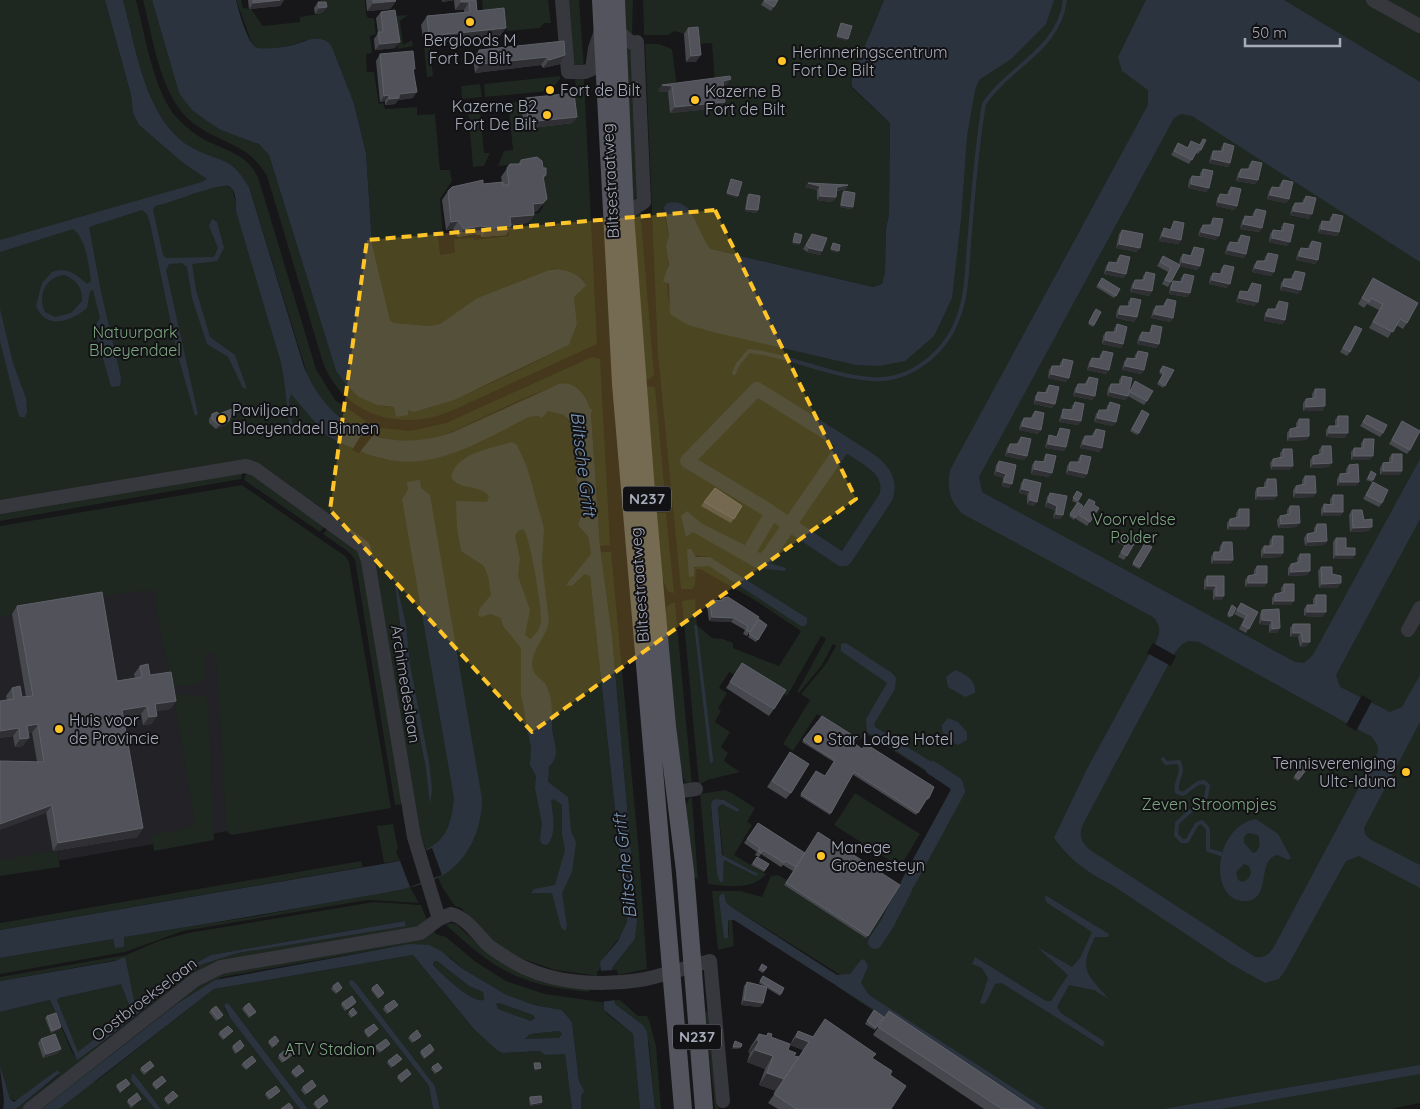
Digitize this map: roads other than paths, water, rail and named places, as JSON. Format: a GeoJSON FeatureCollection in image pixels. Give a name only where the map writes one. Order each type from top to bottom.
{"type":"FeatureCollection","features":[{"type":"Feature","properties":{"kind":"main road","name":"Biltsestraatweg"},"geometry":{"type":"LineString","coordinates":[[601,0],[610,30],[655,600],[675,792],[702,963],[694,1005],[704,1109]]}},
{"type":"Feature","properties":{"kind":"main road","name":"Biltsestraatweg"},"geometry":{"type":"LineString","coordinates":[[616,0],[610,30],[621,384],[683,1109]]}},
{"type":"Feature","properties":{"kind":"street"},"geometry":{"type":"LineString","coordinates":[[562,0],[568,72],[585,72],[592,69],[595,48],[610,30]]}},
{"type":"Feature","properties":{"kind":"street"},"geometry":{"type":"LineString","coordinates":[[1373,0],[1420,26]]}},
{"type":"Feature","properties":{"kind":"street","name":"Biltsestraatweg"},"geometry":{"type":"LineString","coordinates":[[610,30],[632,43],[636,42],[644,202],[625,214]]}},
{"type":"Feature","properties":{"kind":"street","name":"Archimedeslaan"},"geometry":{"type":"LineString","coordinates":[[0,507],[246,466],[255,470],[353,538],[363,548],[368,561],[418,853],[439,919]]}},
{"type":"Feature","properties":{"kind":"street"},"geometry":{"type":"LineString","coordinates":[[1408,630],[1420,608]]}},
{"type":"Feature","properties":{"kind":"street"},"geometry":{"type":"LineString","coordinates":[[675,792],[696,789]]}},
{"type":"Feature","properties":{"kind":"street"},"geometry":{"type":"LineString","coordinates":[[439,919],[451,914],[457,915],[490,947],[516,964],[546,976],[570,981],[594,983],[640,980],[702,963]]}},
{"type":"Feature","properties":{"kind":"street","name":"Oostbroekselaan"},"geometry":{"type":"LineString","coordinates":[[30,1109],[195,980],[211,971],[420,933],[439,919]]}},
{"type":"Feature","properties":{"kind":"street","name":"Biltsestraatweg"},"geometry":{"type":"LineString","coordinates":[[702,963],[724,1101]]}},
{"type":"Feature","properties":{"kind":"water","name":"Biltsche Grift"},"geometry":{"type":"Polygon","coordinates":[[[105,0],[123,0],[145,81],[163,119],[175,135],[191,147],[230,164],[242,176],[249,187],[304,367],[315,389],[329,407],[346,422],[364,432],[385,438],[406,441],[429,438],[453,432],[559,384],[575,387],[583,394],[590,409],[593,409],[591,413],[600,546],[612,636],[637,921],[635,939],[612,968],[615,1004],[643,1025],[647,1032],[655,1109],[640,1109],[633,1034],[604,1010],[600,962],[618,941],[627,922],[590,576],[585,574],[572,586],[566,585],[591,554],[588,537],[578,525],[582,513],[578,499],[572,424],[564,415],[548,411],[542,418],[538,416],[529,417],[459,451],[422,461],[403,462],[371,455],[326,435],[291,394],[289,401],[293,428],[290,428],[281,363],[236,211],[234,194],[228,186],[215,187],[155,206],[153,210],[163,255],[166,258],[214,257],[218,248],[209,226],[212,219],[217,222],[224,248],[217,261],[192,264],[196,290],[210,337],[235,355],[247,389],[243,388],[228,357],[207,344],[192,298],[187,267],[182,263],[169,264],[166,270],[198,414],[195,416],[177,352],[150,223],[147,214],[142,210],[89,227],[101,292],[121,378],[120,386],[111,386],[94,328],[100,318],[93,290],[90,291],[87,308],[66,320],[52,321],[40,314],[36,306],[42,283],[52,272],[67,271],[75,274],[87,284],[91,281],[84,245],[77,233],[73,229],[0,252],[0,240],[207,179],[182,162],[139,125],[133,113],[131,95],[105,0]],[[65,275],[58,276],[48,283],[42,300],[45,312],[55,317],[71,313],[82,301],[80,288],[65,275]]]}},
{"type":"Feature","properties":{"kind":"water"},"geometry":{"type":"Polygon","coordinates":[[[152,0],[236,0],[247,34],[253,45],[257,48],[285,47],[316,39],[326,41],[331,45],[354,104],[366,153],[372,244],[390,320],[394,323],[430,326],[440,324],[477,298],[554,269],[576,275],[586,286],[574,297],[577,324],[569,345],[454,400],[414,412],[408,410],[408,415],[396,417],[394,407],[377,405],[359,397],[336,371],[269,155],[259,144],[221,130],[207,121],[192,110],[179,93],[152,0]]]}},
{"type":"Feature","properties":{"kind":"water"},"geometry":{"type":"Polygon","coordinates":[[[884,0],[1054,0],[1046,24],[1011,59],[979,80],[975,90],[967,136],[961,219],[952,298],[934,336],[905,361],[879,366],[856,365],[717,333],[688,325],[670,314],[669,284],[663,281],[669,264],[666,245],[669,235],[664,207],[667,203],[684,205],[690,211],[711,249],[873,287],[882,284],[885,272],[886,229],[889,214],[890,123],[852,87],[852,77],[884,0]]]}},
{"type":"Feature","properties":{"kind":"water"},"geometry":{"type":"Polygon","coordinates":[[[1146,0],[1284,0],[1420,82],[1420,262],[1192,116],[1181,114],[1174,118],[979,477],[982,492],[1295,662],[1304,663],[1313,655],[1420,459],[1420,519],[1336,675],[1340,687],[1390,712],[1402,707],[1420,675],[1420,722],[1364,828],[1365,834],[1371,840],[1420,865],[1420,888],[1359,856],[1346,861],[1286,969],[1279,979],[1265,983],[1231,964],[1112,885],[1087,871],[1066,853],[1054,838],[1087,769],[1157,640],[1159,634],[1158,624],[1153,617],[963,514],[952,499],[949,488],[950,470],[1148,105],[1148,90],[1122,71],[1118,57],[1146,0]],[[1188,641],[1181,645],[1174,654],[1083,824],[1081,831],[1082,841],[1094,852],[1255,957],[1263,957],[1270,952],[1276,943],[1378,752],[1378,746],[1372,737],[1199,642],[1188,641]]]}},
{"type":"Feature","properties":{"kind":"water"},"geometry":{"type":"Polygon","coordinates":[[[0,309],[13,363],[26,398],[27,412],[25,417],[20,417],[18,413],[0,341],[0,309]]]}},
{"type":"Feature","properties":{"kind":"water"},"geometry":{"type":"Polygon","coordinates":[[[512,442],[517,445],[527,467],[544,528],[542,562],[549,622],[536,649],[532,666],[537,676],[547,687],[551,703],[552,729],[556,753],[554,761],[549,766],[548,782],[568,797],[571,831],[576,842],[572,872],[562,893],[567,926],[565,931],[561,927],[552,893],[531,893],[534,889],[555,885],[565,850],[562,834],[562,805],[554,799],[551,801],[554,824],[550,841],[547,845],[542,844],[540,840],[542,823],[535,788],[536,776],[530,765],[531,748],[521,694],[521,648],[503,626],[501,618],[490,614],[481,617],[478,615],[480,608],[491,595],[488,576],[484,566],[461,551],[457,527],[456,501],[487,502],[489,496],[480,490],[459,484],[451,477],[454,469],[467,457],[512,442]],[[523,529],[518,531],[515,536],[520,559],[518,576],[530,610],[525,635],[530,639],[539,628],[541,613],[535,572],[526,534],[523,529]]]}},
{"type":"Feature","properties":{"kind":"water"},"geometry":{"type":"Polygon","coordinates":[[[420,480],[421,488],[430,495],[482,799],[480,819],[474,839],[469,849],[456,865],[438,878],[400,890],[124,937],[124,947],[115,948],[113,939],[0,958],[0,930],[400,861],[423,851],[439,840],[449,824],[454,798],[402,499],[408,490],[407,482],[420,480]]]}},
{"type":"Feature","properties":{"kind":"water"},"geometry":{"type":"Polygon","coordinates":[[[687,511],[701,523],[768,557],[769,563],[786,568],[785,571],[756,568],[693,532],[686,537],[681,516],[687,511]]]}},
{"type":"Feature","properties":{"kind":"water"},"geometry":{"type":"Polygon","coordinates":[[[687,549],[691,549],[696,557],[710,557],[807,618],[807,623],[805,626],[801,626],[709,566],[694,567],[694,576],[689,577],[687,549]]]}},
{"type":"Feature","properties":{"kind":"water"},"geometry":{"type":"Polygon","coordinates":[[[393,569],[406,625],[410,665],[429,762],[432,789],[430,804],[426,768],[405,661],[393,569]]]}},
{"type":"Feature","properties":{"kind":"water"},"geometry":{"type":"Polygon","coordinates":[[[694,625],[697,625],[713,758],[713,762],[710,763],[694,625]]]}},
{"type":"Feature","properties":{"kind":"water"},"geometry":{"type":"Polygon","coordinates":[[[846,643],[892,673],[896,678],[895,689],[874,724],[875,727],[959,779],[935,776],[867,732],[866,719],[887,683],[841,651],[841,644],[846,643]]]}},
{"type":"Feature","properties":{"kind":"water"},"geometry":{"type":"Polygon","coordinates":[[[955,670],[963,673],[972,681],[975,693],[965,697],[948,687],[946,677],[955,670]]]}},
{"type":"Feature","properties":{"kind":"water"},"geometry":{"type":"Polygon","coordinates":[[[948,718],[958,722],[967,732],[967,740],[958,745],[946,738],[942,725],[948,718]]]}},
{"type":"Feature","properties":{"kind":"water"},"geometry":{"type":"Polygon","coordinates":[[[716,799],[724,800],[739,809],[738,812],[722,804],[718,807],[722,855],[758,874],[756,876],[724,860],[723,882],[720,882],[717,874],[711,805],[712,801],[716,799]]]}},
{"type":"Feature","properties":{"kind":"water"},"geometry":{"type":"Polygon","coordinates":[[[1256,819],[1278,834],[1291,858],[1288,860],[1278,855],[1271,858],[1267,863],[1259,893],[1255,899],[1247,901],[1234,899],[1225,890],[1221,878],[1220,864],[1224,849],[1231,835],[1242,825],[1256,819]],[[1248,833],[1244,837],[1244,843],[1253,853],[1256,852],[1260,844],[1258,835],[1248,833]],[[1244,864],[1236,872],[1238,880],[1243,882],[1249,878],[1251,873],[1249,866],[1244,864]]]}},
{"type":"Feature","properties":{"kind":"water"},"geometry":{"type":"Polygon","coordinates":[[[724,894],[726,902],[730,906],[837,975],[850,974],[860,961],[864,959],[868,966],[861,983],[869,995],[1046,1109],[1029,1109],[734,920],[728,920],[728,938],[724,938],[719,899],[720,895],[724,894]]]}},
{"type":"Feature","properties":{"kind":"water"},"geometry":{"type":"Polygon","coordinates":[[[1045,895],[1109,934],[1108,937],[1095,937],[1086,964],[1094,983],[1109,999],[1094,990],[1069,985],[1057,1007],[1061,1013],[1105,1042],[1103,1047],[1002,983],[995,984],[986,1002],[984,1004],[980,1003],[988,978],[982,968],[972,964],[975,957],[1046,1001],[1051,1001],[1068,975],[1037,947],[1072,967],[1080,958],[1092,932],[1046,902],[1045,895]]]}},
{"type":"Feature","properties":{"kind":"water"},"geometry":{"type":"Polygon","coordinates":[[[405,921],[406,926],[238,953],[203,964],[77,1060],[50,1000],[0,1012],[0,981],[115,961],[125,957],[135,1005],[139,1005],[190,966],[211,955],[405,921]],[[121,984],[57,1000],[78,1052],[128,1013],[129,1005],[121,984]]]}},
{"type":"Feature","properties":{"kind":"water"},"geometry":{"type":"Polygon","coordinates":[[[409,944],[429,945],[441,951],[463,969],[505,994],[534,1005],[562,1010],[572,1022],[579,1081],[584,1091],[581,1096],[581,1109],[572,1109],[565,1054],[545,1055],[540,1051],[503,1053],[497,1050],[474,1029],[413,955],[214,989],[59,1109],[42,1109],[178,1003],[215,980],[409,944]],[[434,961],[433,965],[457,987],[478,1000],[484,1000],[483,992],[469,986],[437,961],[434,961]],[[499,1003],[496,1004],[498,1009],[531,1021],[535,1018],[533,1015],[499,1003]],[[559,1031],[530,1034],[525,1039],[559,1038],[562,1034],[559,1031]]]}},
{"type":"Feature","properties":{"kind":"water"},"geometry":{"type":"Polygon","coordinates":[[[350,980],[354,981],[435,1086],[440,1109],[433,1109],[429,1086],[349,984],[350,980]]]}},
{"type":"Feature","properties":{"kind":"water"},"geometry":{"type":"Polygon","coordinates":[[[226,1003],[229,1004],[308,1109],[300,1109],[231,1019],[224,1006],[226,1003]]]}},
{"type":"Feature","properties":{"kind":"water"},"geometry":{"type":"Polygon","coordinates":[[[0,1065],[10,1099],[14,1102],[57,1070],[60,1073],[16,1109],[3,1109],[4,1100],[0,1065]]]}},
{"type":"Feature","properties":{"kind":"water"},"geometry":{"type":"Polygon","coordinates":[[[1420,1065],[1420,1074],[1220,1109],[1163,1109],[1420,1065]]]}},
{"type":"Feature","properties":{"kind":"water"},"geometry":{"type":"Polygon","coordinates":[[[132,1074],[135,1075],[161,1109],[155,1109],[131,1080],[132,1074]]]}},
{"type":"Feature","properties":{"kind":"waterway"},"geometry":{"type":"LineString","coordinates":[[734,373],[738,364],[749,351],[764,353],[840,374],[871,379],[885,379],[912,371],[935,354],[952,331],[963,301],[973,191],[984,104],[994,91],[1043,45],[1061,17],[1065,0]]}},
{"type":"Feature","properties":{"kind":"waterway"},"geometry":{"type":"LineString","coordinates":[[751,557],[760,562],[768,556],[845,444],[757,389],[687,461],[771,512]]}},
{"type":"Feature","properties":{"kind":"waterway"},"geometry":{"type":"LineString","coordinates":[[747,555],[772,513],[841,559],[845,559],[886,497],[888,487],[882,471],[869,459],[845,444]]}},
{"type":"Feature","properties":{"kind":"waterway"},"geometry":{"type":"LineString","coordinates":[[1163,759],[1166,763],[1179,762],[1181,766],[1176,788],[1177,792],[1183,794],[1198,783],[1204,782],[1208,786],[1206,797],[1177,823],[1176,835],[1182,841],[1187,841],[1197,824],[1202,822],[1208,829],[1208,850],[1221,854]]}},
{"type":"Feature","properties":{"kind":"waterway"},"geometry":{"type":"LineString","coordinates":[[908,883],[958,791],[956,784],[932,768]]}},
{"type":"Feature","properties":{"kind":"waterway"},"geometry":{"type":"LineString","coordinates":[[875,942],[887,924],[905,889]]}},
{"type":"Feature","properties":{"kind":"place","name":"Bergloods M Fort De Bilt"},"geometry":{"type":"Point","coordinates":[470,22]}},
{"type":"Feature","properties":{"kind":"place","name":"Herinneringscentrum Fort De Bilt"},"geometry":{"type":"Point","coordinates":[782,61]}},
{"type":"Feature","properties":{"kind":"place","name":"Fort de Bilt"},"geometry":{"type":"Point","coordinates":[550,90]}},
{"type":"Feature","properties":{"kind":"place","name":"Kazerne B Fort de Bilt"},"geometry":{"type":"Point","coordinates":[695,100]}},
{"type":"Feature","properties":{"kind":"place","name":"Kazerne B2 Fort De Bilt"},"geometry":{"type":"Point","coordinates":[547,115]}},
{"type":"Feature","properties":{"kind":"place","name":"Paviljoen Bloeyendael Binnen"},"geometry":{"type":"Point","coordinates":[222,419]}},
{"type":"Feature","properties":{"kind":"place","name":"Huis voor de Provincie"},"geometry":{"type":"Point","coordinates":[59,729]}},
{"type":"Feature","properties":{"kind":"place","name":"Star Lodge Hotel"},"geometry":{"type":"Point","coordinates":[818,739]}},
{"type":"Feature","properties":{"kind":"place","name":"Tennisvereniging Ultc-Iduna"},"geometry":{"type":"Point","coordinates":[1406,772]}},
{"type":"Feature","properties":{"kind":"place","name":"Manege Groenesteyn"},"geometry":{"type":"Point","coordinates":[821,856]}},
{"type":"Feature","properties":{"kind":"park label","name":"Natuurpark Bloeyendael"},"geometry":{"type":"Point","coordinates":[135,341]}},
{"type":"Feature","properties":{"kind":"park label","name":"Voorveldse Polder"},"geometry":{"type":"Point","coordinates":[1134,528]}},
{"type":"Feature","properties":{"kind":"park label","name":"Zeven Stroompjes"},"geometry":{"type":"Point","coordinates":[1209,804]}},
{"type":"Feature","properties":{"kind":"park label","name":"ATV Stadion"},"geometry":{"type":"Point","coordinates":[330,1049]}}]}
